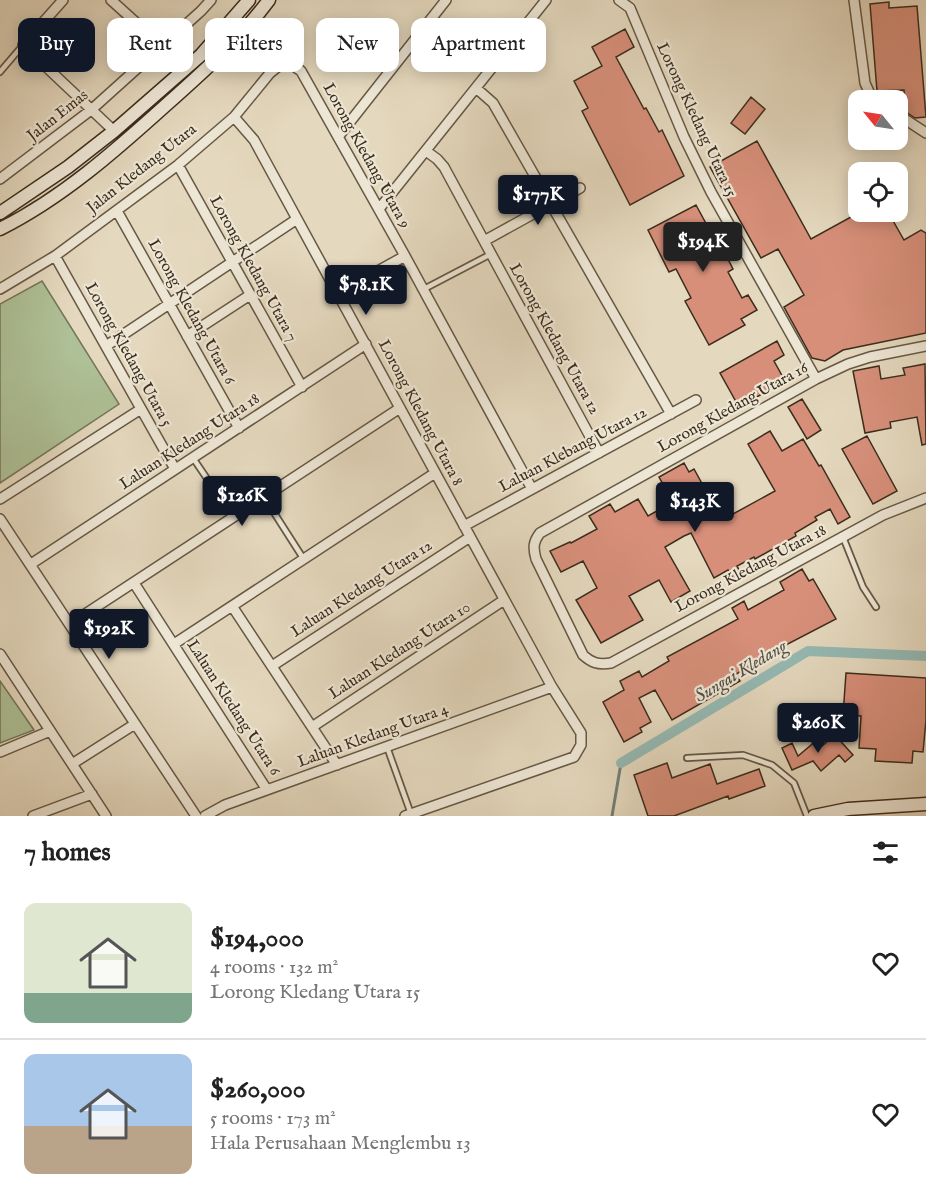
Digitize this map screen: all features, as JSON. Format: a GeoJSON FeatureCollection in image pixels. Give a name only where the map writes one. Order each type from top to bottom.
{"type":"FeatureCollection","features":[{"type":"Feature","properties":{"kind":"main road"},"geometry":{"type":"LineString","coordinates":[[0,213],[68,168],[114,131],[201,55],[249,0]]}},
{"type":"Feature","properties":{"kind":"main road","name":"Jalan Kledang Utara"},"geometry":{"type":"LineString","coordinates":[[0,229],[79,179],[125,142],[208,68],[269,0]]}},
{"type":"Feature","properties":{"kind":"main road"},"geometry":{"type":"LineString","coordinates":[[814,816],[926,804]]}},
{"type":"Feature","properties":{"kind":"street"},"geometry":{"type":"LineString","coordinates":[[47,18],[63,0]]}},
{"type":"Feature","properties":{"kind":"street"},"geometry":{"type":"LineString","coordinates":[[111,0],[131,18]]}},
{"type":"Feature","properties":{"kind":"street","name":"Jalan Emas"},"geometry":{"type":"LineString","coordinates":[[193,18],[211,0]]}},
{"type":"Feature","properties":{"kind":"street"},"geometry":{"type":"LineString","coordinates":[[338,137],[446,0]]}},
{"type":"Feature","properties":{"kind":"street"},"geometry":{"type":"LineString","coordinates":[[379,209],[546,0]]}},
{"type":"Feature","properties":{"kind":"street","name":"Lorong Kledang Utara 15"},"geometry":{"type":"LineString","coordinates":[[619,0],[633,4],[684,137],[706,183],[816,379]]}},
{"type":"Feature","properties":{"kind":"street"},"geometry":{"type":"LineString","coordinates":[[854,0],[865,83],[868,90]]}},
{"type":"Feature","properties":{"kind":"street"},"geometry":{"type":"LineString","coordinates":[[52,72],[114,131]]}},
{"type":"Feature","properties":{"kind":"street","name":"Jalan Emas"},"geometry":{"type":"LineString","coordinates":[[0,179],[92,110],[134,72]]}},
{"type":"Feature","properties":{"kind":"street","name":"Jalan Kledang Utara"},"geometry":{"type":"LineString","coordinates":[[0,289],[55,256],[178,165],[234,117],[271,72]]}},
{"type":"Feature","properties":{"kind":"street","name":"Lorong Kledang Utara 9"},"geometry":{"type":"LineString","coordinates":[[302,72],[532,489]]}},
{"type":"Feature","properties":{"kind":"street"},"geometry":{"type":"LineString","coordinates":[[476,88],[493,103],[670,414]]}},
{"type":"Feature","properties":{"kind":"street","name":"Lorong Kledang Utara 8"},"geometry":{"type":"LineString","coordinates":[[234,117],[254,140],[504,600],[580,733],[581,745],[574,757],[408,815]]}},
{"type":"Feature","properties":{"kind":"street"},"geometry":{"type":"LineString","coordinates":[[908,121],[926,133]]}},
{"type":"Feature","properties":{"kind":"street","name":"Lorong Kledang Utara 12"},"geometry":{"type":"LineString","coordinates":[[426,151],[444,167],[599,453]]}},
{"type":"Feature","properties":{"kind":"street","name":"Lorong Kledang Utara 7"},"geometry":{"type":"LineString","coordinates":[[178,165],[302,387]]}},
{"type":"Feature","properties":{"kind":"street"},"geometry":{"type":"LineString","coordinates":[[484,241],[580,188]]}},
{"type":"Feature","properties":{"kind":"street","name":"Lorong Kledang Utara 6"},"geometry":{"type":"LineString","coordinates":[[117,211],[239,428]]}},
{"type":"Feature","properties":{"kind":"street"},"geometry":{"type":"LineString","coordinates":[[106,346],[297,219]]}},
{"type":"Feature","properties":{"kind":"street","name":"Lorong Kledang Utara 5"},"geometry":{"type":"LineString","coordinates":[[55,256],[176,470]]}},
{"type":"Feature","properties":{"kind":"street"},"geometry":{"type":"LineString","coordinates":[[338,293],[405,256]]}},
{"type":"Feature","properties":{"kind":"street"},"geometry":{"type":"LineString","coordinates":[[187,336],[250,295]]}},
{"type":"Feature","properties":{"kind":"street","name":"Laluan Kledang Utara 18"},"geometry":{"type":"LineString","coordinates":[[31,564],[366,344]]}},
{"type":"Feature","properties":{"kind":"street","name":"Lorong Kledang Utara 16"},"geometry":{"type":"LineString","coordinates":[[592,663],[583,655],[536,559],[533,549],[540,533],[816,379],[848,364],[870,357],[926,346]]}},
{"type":"Feature","properties":{"kind":"street","name":"Laluan Klebang Utara 12"},"geometry":{"type":"LineString","coordinates":[[464,526],[696,400]]}},
{"type":"Feature","properties":{"kind":"street"},"geometry":{"type":"LineString","coordinates":[[70,624],[400,408]]}},
{"type":"Feature","properties":{"kind":"street"},"geometry":{"type":"LineString","coordinates":[[0,499],[141,409]]}},
{"type":"Feature","properties":{"kind":"street"},"geometry":{"type":"LineString","coordinates":[[174,644],[435,473]]}},
{"type":"Feature","properties":{"kind":"street","name":"Lorong Kledang Utara 18"},"geometry":{"type":"LineString","coordinates":[[592,663],[600,665],[611,663],[883,515],[926,498]]}},
{"type":"Feature","properties":{"kind":"street"},"geometry":{"type":"LineString","coordinates":[[0,519],[196,816]]}},
{"type":"Feature","properties":{"kind":"street","name":"Laluan Kledang Utara 12"},"geometry":{"type":"LineString","coordinates":[[272,666],[470,537]]}},
{"type":"Feature","properties":{"kind":"street","name":"Laluan Kledang Utara 6"},"geometry":{"type":"LineString","coordinates":[[134,582],[267,790]]}},
{"type":"Feature","properties":{"kind":"street","name":"Laluan Kledang Utara 10"},"geometry":{"type":"LineString","coordinates":[[312,727],[504,600]]}},
{"type":"Feature","properties":{"kind":"street"},"geometry":{"type":"LineString","coordinates":[[232,606],[337,765]]}},
{"type":"Feature","properties":{"kind":"street"},"geometry":{"type":"LineString","coordinates":[[0,654],[106,816]]}},
{"type":"Feature","properties":{"kind":"street","name":"Laluan Kledang Utara 4"},"geometry":{"type":"LineString","coordinates":[[205,816],[225,805],[552,687]]}},
{"type":"Feature","properties":{"kind":"street"},"geometry":{"type":"LineString","coordinates":[[72,764],[135,724]]}},
{"type":"Feature","properties":{"kind":"street"},"geometry":{"type":"LineString","coordinates":[[0,752],[50,731]]}},
{"type":"Feature","properties":{"kind":"street"},"geometry":{"type":"LineString","coordinates":[[33,816],[92,794]]}},
{"type":"Feature","properties":{"kind":"lane"},"geometry":{"type":"LineString","coordinates":[[0,70],[18,50]]}},
{"type":"Feature","properties":{"kind":"lane"},"geometry":{"type":"LineString","coordinates":[[424,290],[491,255]]}},
{"type":"Feature","properties":{"kind":"lane"},"geometry":{"type":"LineString","coordinates":[[193,458],[233,517]]}},
{"type":"Feature","properties":{"kind":"lane"},"geometry":{"type":"LineString","coordinates":[[264,497],[304,559]]}},
{"type":"Feature","properties":{"kind":"lane"},"geometry":{"type":"LineString","coordinates":[[843,537],[863,587],[876,607]]}},
{"type":"Feature","properties":{"kind":"lane"},"geometry":{"type":"LineString","coordinates":[[387,747],[408,815]]}},
{"type":"Feature","properties":{"kind":"lane"},"geometry":{"type":"LineString","coordinates":[[687,758],[743,755],[772,765],[794,783],[807,816]]}},
{"type":"Feature","properties":{"kind":"green space"},"geometry":{"type":"Polygon","coordinates":[[[42,281],[119,404],[0,483],[0,304],[42,281]]]}},
{"type":"Feature","properties":{"kind":"green space"},"geometry":{"type":"Polygon","coordinates":[[[0,681],[34,730],[0,743],[0,681]]]}},
{"type":"Feature","properties":{"kind":"building"},"geometry":{"type":"Polygon","coordinates":[[[889,2],[889,8],[917,6],[926,117],[915,118],[908,113],[908,90],[877,90],[870,4],[889,2]]]}},
{"type":"Feature","properties":{"kind":"building"},"geometry":{"type":"Polygon","coordinates":[[[625,29],[634,47],[616,57],[644,109],[646,108],[659,132],[662,130],[684,176],[630,205],[582,111],[588,108],[574,81],[602,66],[592,47],[625,29]]]}},
{"type":"Feature","properties":{"kind":"building"},"geometry":{"type":"Polygon","coordinates":[[[751,97],[765,109],[745,134],[731,123],[751,97]]]}},
{"type":"Feature","properties":{"kind":"building"},"geometry":{"type":"Polygon","coordinates":[[[757,141],[811,239],[848,219],[848,222],[894,222],[904,240],[921,230],[926,233],[926,333],[843,350],[825,361],[812,358],[784,307],[804,295],[778,249],[761,258],[710,167],[757,141]]]}},
{"type":"Feature","properties":{"kind":"building"},"geometry":{"type":"Polygon","coordinates":[[[696,205],[708,227],[711,226],[733,269],[728,272],[742,298],[748,295],[757,310],[741,319],[745,325],[709,345],[685,301],[691,298],[676,269],[669,272],[648,230],[696,205]]]}},
{"type":"Feature","properties":{"kind":"building"},"geometry":{"type":"Polygon","coordinates":[[[777,341],[784,355],[774,361],[785,381],[739,407],[720,373],[777,341]]]}},
{"type":"Feature","properties":{"kind":"building"},"geometry":{"type":"Polygon","coordinates":[[[925,364],[926,444],[922,445],[917,417],[890,422],[891,428],[865,433],[853,371],[879,366],[881,379],[905,375],[903,368],[925,364]]]}},
{"type":"Feature","properties":{"kind":"building"},"geometry":{"type":"Polygon","coordinates":[[[802,399],[821,430],[807,439],[788,407],[802,399]]]}},
{"type":"Feature","properties":{"kind":"building"},"geometry":{"type":"Polygon","coordinates":[[[770,431],[782,451],[803,439],[819,466],[821,465],[850,517],[838,524],[830,509],[815,517],[817,520],[795,533],[796,536],[755,559],[754,557],[737,566],[743,577],[735,582],[728,570],[714,578],[691,533],[684,536],[665,547],[690,591],[671,602],[659,580],[629,596],[643,620],[601,643],[576,600],[597,588],[583,561],[561,572],[550,551],[597,529],[589,516],[610,504],[615,512],[638,499],[648,516],[673,502],[659,477],[684,463],[689,472],[694,469],[722,520],[775,491],[748,444],[770,431]]]}},
{"type":"Feature","properties":{"kind":"building"},"geometry":{"type":"Polygon","coordinates":[[[867,436],[897,491],[873,504],[842,449],[867,436]]]}},
{"type":"Feature","properties":{"kind":"building"},"geometry":{"type":"Polygon","coordinates":[[[802,569],[809,581],[813,579],[836,619],[759,659],[736,674],[740,681],[672,720],[655,690],[639,698],[651,722],[640,728],[642,732],[624,742],[603,702],[624,690],[620,681],[639,671],[642,677],[669,661],[667,657],[738,619],[732,608],[744,601],[748,610],[784,590],[780,582],[802,569]]]}},
{"type":"Feature","properties":{"kind":"building"},"geometry":{"type":"Polygon","coordinates":[[[846,673],[926,678],[923,752],[913,751],[912,763],[875,761],[876,749],[859,748],[861,716],[843,715],[846,673]]]}},
{"type":"Feature","properties":{"kind":"building"},"geometry":{"type":"Polygon","coordinates":[[[835,735],[853,755],[845,762],[839,755],[821,771],[813,761],[792,770],[782,748],[792,743],[798,756],[817,740],[822,746],[835,735]]]}},
{"type":"Feature","properties":{"kind":"building"},"geometry":{"type":"Polygon","coordinates":[[[667,763],[672,778],[710,764],[717,784],[759,769],[765,786],[729,799],[728,796],[674,816],[648,816],[634,775],[667,763]]]}},
{"type":"Feature","properties":{"kind":"waterway","name":"Sungai Kledang"},"geometry":{"type":"LineString","coordinates":[[621,763],[808,651],[926,656]]}},
{"type":"Feature","properties":{"kind":"waterway"},"geometry":{"type":"LineString","coordinates":[[612,816],[621,763]]}}]}
